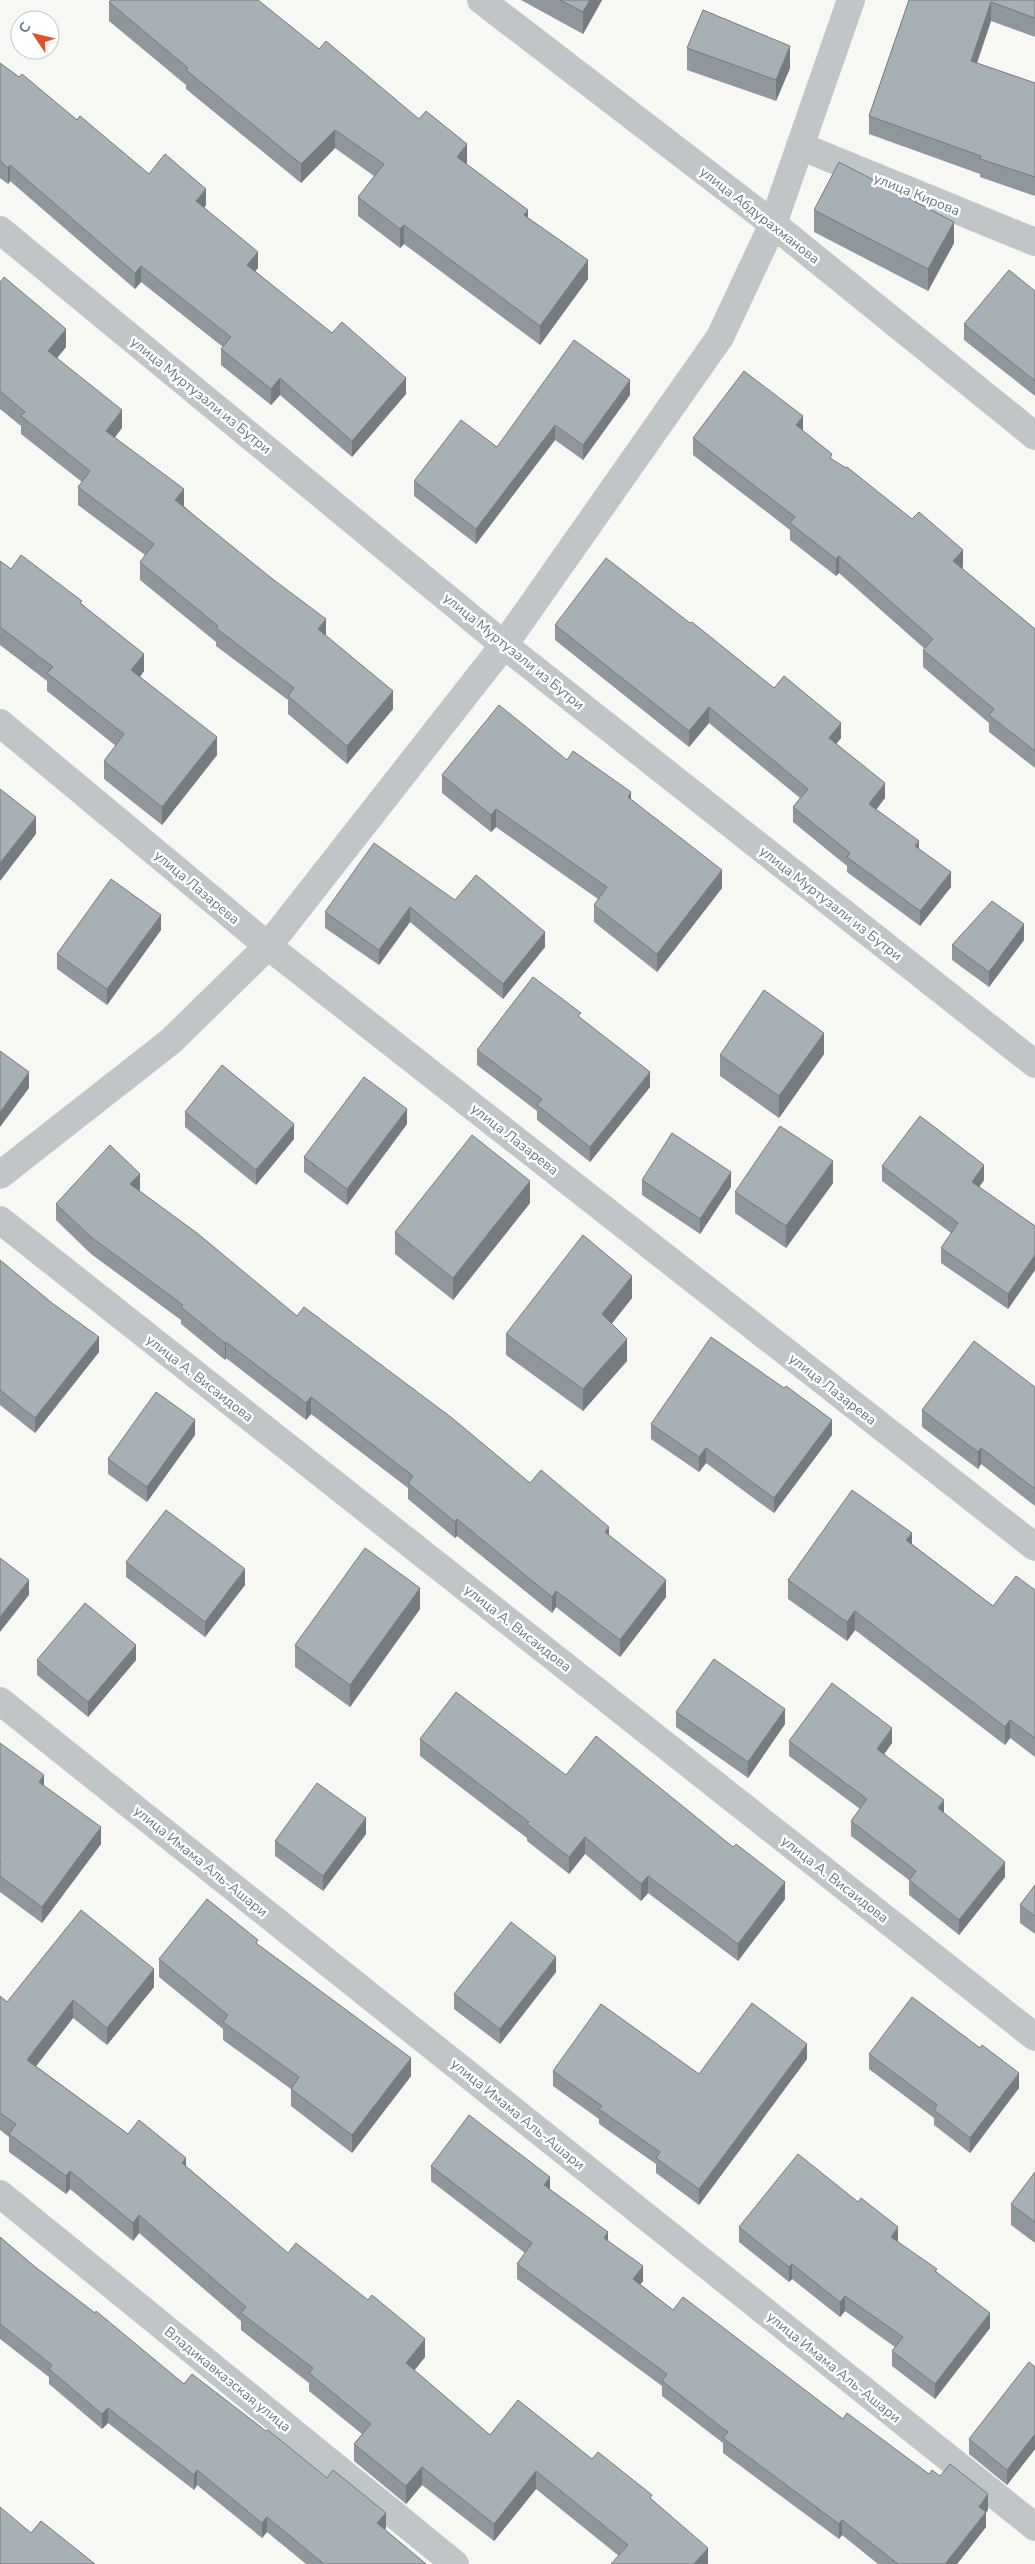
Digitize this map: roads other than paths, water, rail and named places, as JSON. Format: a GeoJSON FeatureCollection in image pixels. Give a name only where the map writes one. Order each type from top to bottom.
{"type":"FeatureCollection","features":[{"type":"Feature","properties":{"kind":"street","name":"улица Абдурахманова"},"geometry":{"type":"LineString","coordinates":[[482,0],[773,224],[1035,436]]}},
{"type":"Feature","properties":{"kind":"street"},"geometry":{"type":"LineString","coordinates":[[0,1175],[171,1041],[268,946],[504,644],[720,337],[773,224],[851,0]]}},
{"type":"Feature","properties":{"kind":"street","name":"улица Кирова"},"geometry":{"type":"LineString","coordinates":[[800,146],[1035,242]]}},
{"type":"Feature","properties":{"kind":"street","name":"улица Муртузали из Бутри"},"geometry":{"type":"LineString","coordinates":[[0,230],[504,644],[1035,1064]]}},
{"type":"Feature","properties":{"kind":"street","name":"улица Лазарева"},"geometry":{"type":"LineString","coordinates":[[0,723],[268,946],[1035,1547]]}},
{"type":"Feature","properties":{"kind":"street","name":"улица А. Висаидова"},"geometry":{"type":"LineString","coordinates":[[0,1220],[1035,2037]]}},
{"type":"Feature","properties":{"kind":"street","name":"улица Имама Аль-Ашари"},"geometry":{"type":"LineString","coordinates":[[0,1701],[1035,2527]]}},
{"type":"Feature","properties":{"kind":"street","name":"Владикавказская улица"},"geometry":{"type":"LineString","coordinates":[[0,2194],[455,2564]]}}]}
